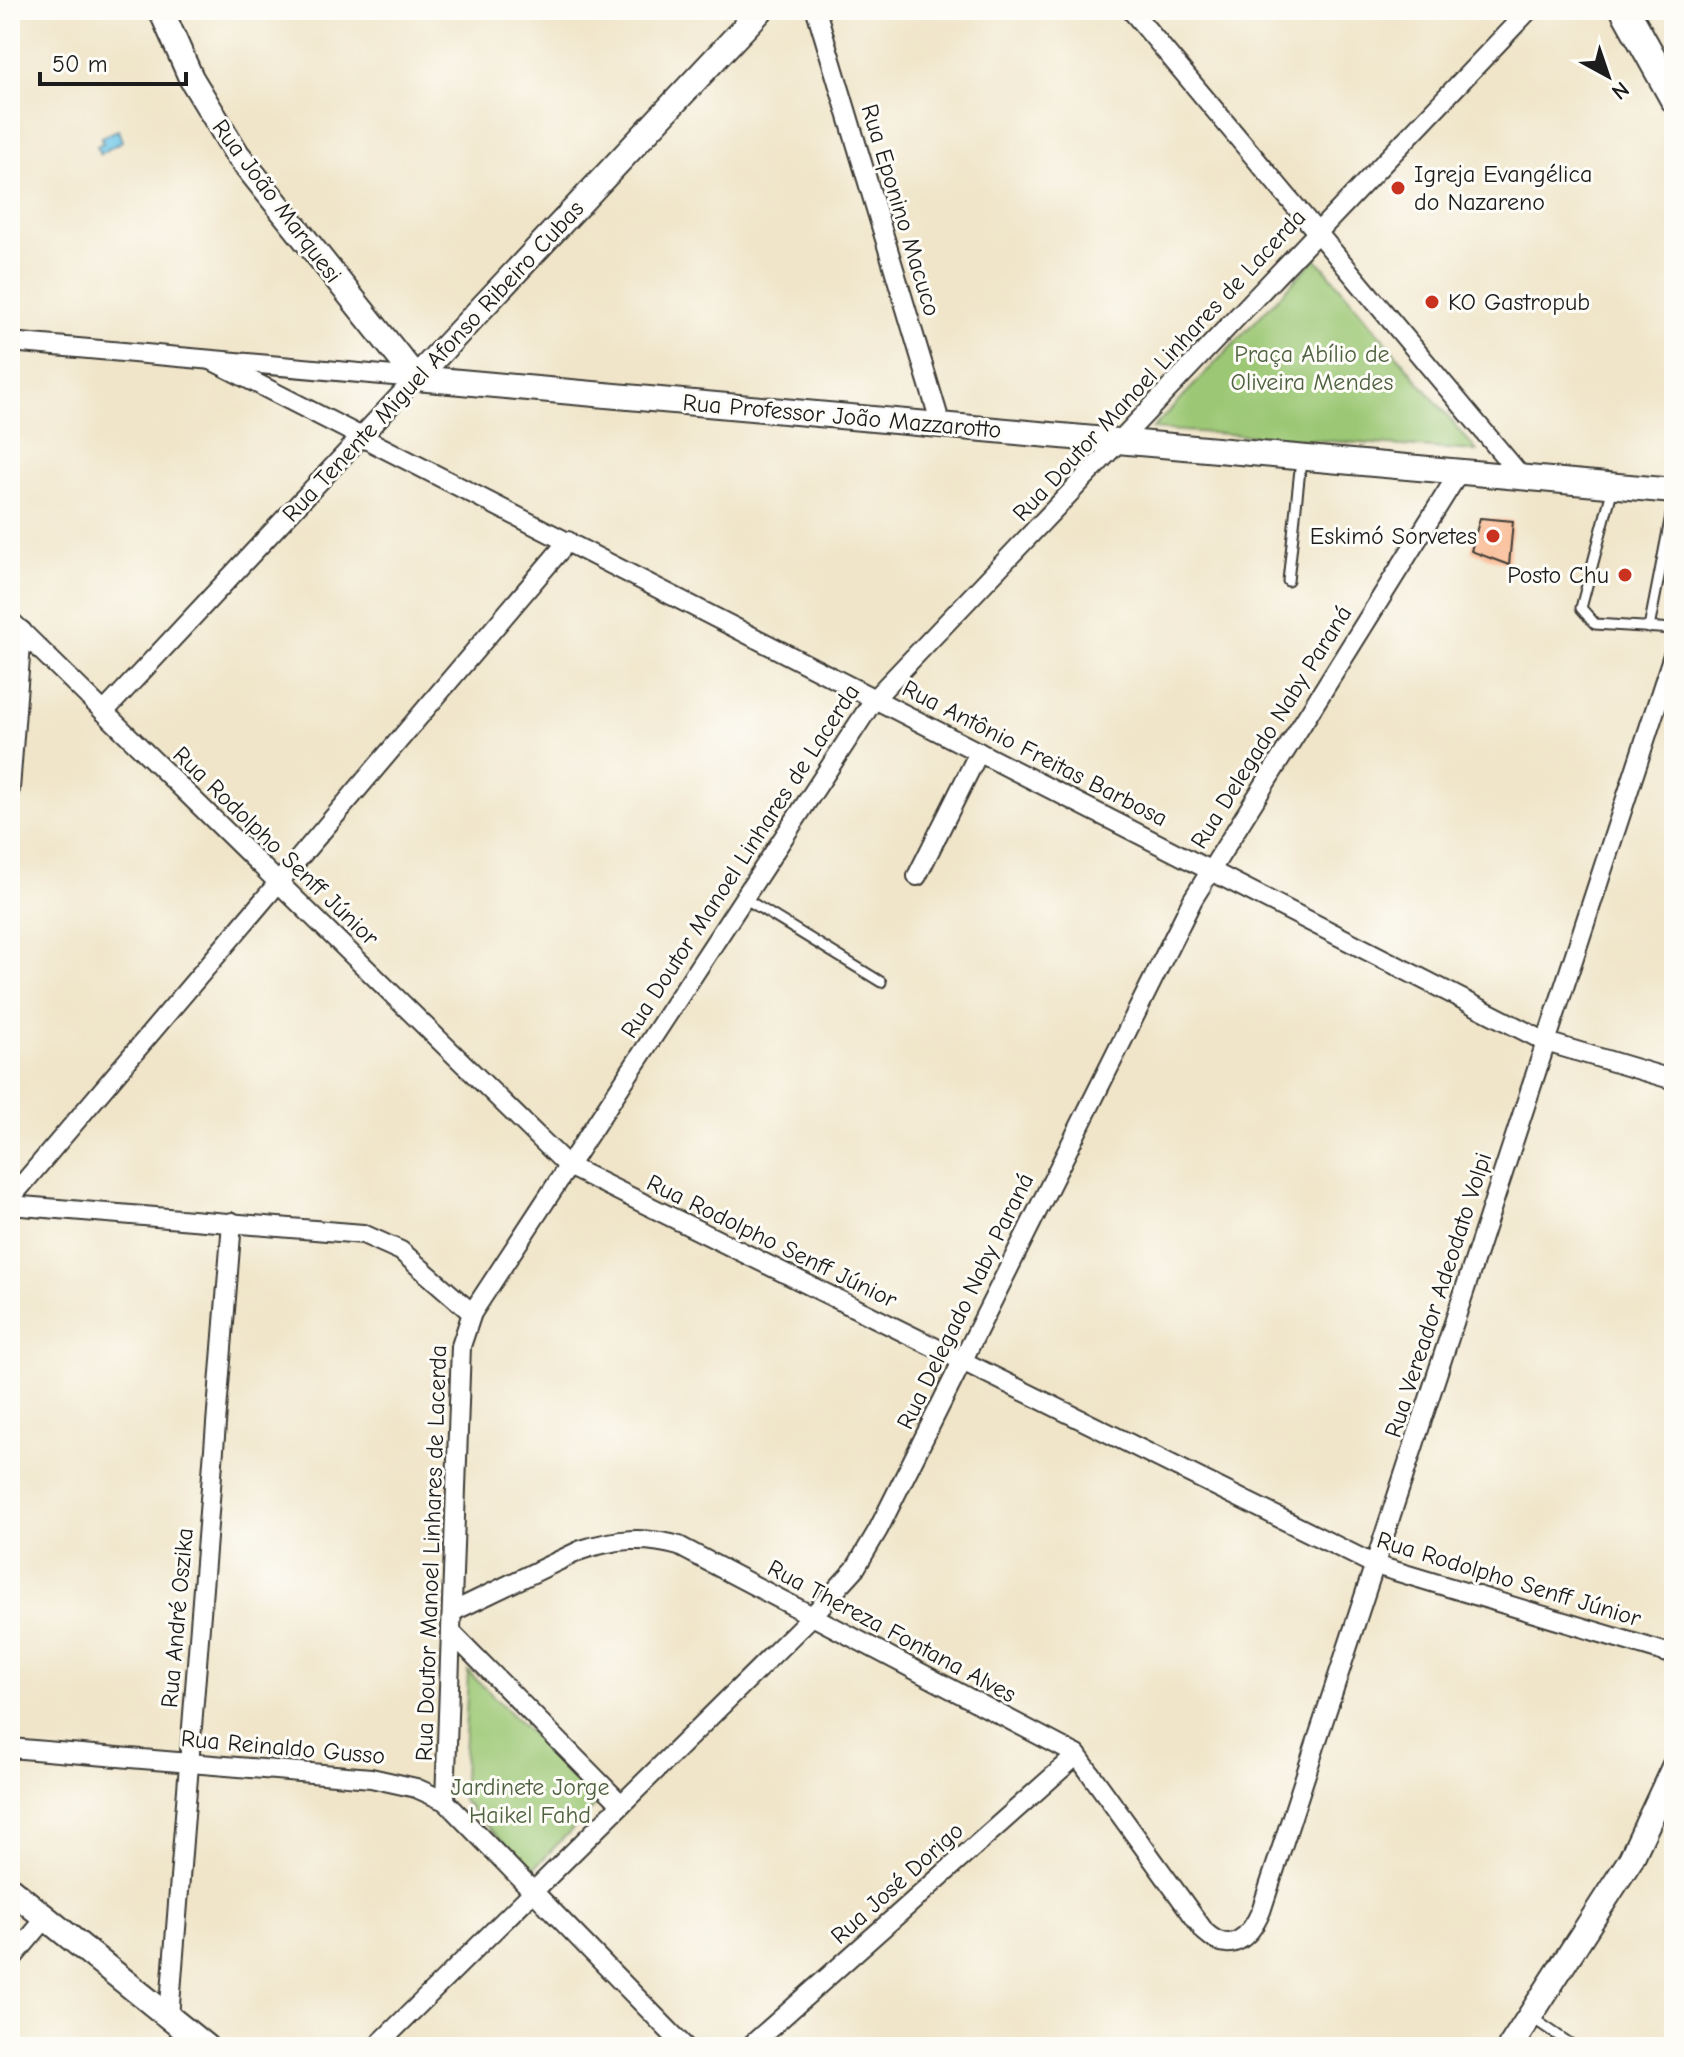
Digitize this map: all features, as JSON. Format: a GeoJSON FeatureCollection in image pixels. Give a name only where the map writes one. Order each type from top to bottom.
{"type":"FeatureCollection","features":[{"type":"Feature","properties":{"kind":"main road"},"geometry":{"type":"LineString","coordinates":[[1625,10],[1674,98]]}},
{"type":"Feature","properties":{"kind":"street","name":"Rua João Marquesi"},"geometry":{"type":"LineString","coordinates":[[161,10],[197,90],[237,154],[416,378]]}},
{"type":"Feature","properties":{"kind":"street","name":"Rua Tenente Miguel Afonso Ribeiro Cubas"},"geometry":{"type":"LineString","coordinates":[[104,712],[761,10]]}},
{"type":"Feature","properties":{"kind":"street","name":"Rua Eponino Macuco"},"geometry":{"type":"LineString","coordinates":[[816,10],[941,425]]}},
{"type":"Feature","properties":{"kind":"street"},"geometry":{"type":"LineString","coordinates":[[1131,10],[1521,476]]}},
{"type":"Feature","properties":{"kind":"street","name":"Rua Doutor Manoel Linhares de Lacerda"},"geometry":{"type":"LineString","coordinates":[[445,1801],[461,1346],[472,1313],[875,698],[1122,441],[1524,12]]}},
{"type":"Feature","properties":{"kind":"street","name":"Rua Professor João Mazzarotto"},"geometry":{"type":"LineString","coordinates":[[10,342],[1674,491]]}},
{"type":"Feature","properties":{"kind":"street","name":"Rua Antônio Freitas Barbosa"},"geometry":{"type":"LineString","coordinates":[[211,360],[1546,1042],[1674,1080]]}},
{"type":"Feature","properties":{"kind":"street","name":"Rua Delegado Naby Paraná"},"geometry":{"type":"LineString","coordinates":[[376,2047],[838,1590],[867,1550],[1183,917],[1460,471]]}},
{"type":"Feature","properties":{"kind":"street"},"geometry":{"type":"LineString","coordinates":[[10,1202],[568,541]]}},
{"type":"Feature","properties":{"kind":"street"},"geometry":{"type":"LineString","coordinates":[[10,789],[16,625]]}},
{"type":"Feature","properties":{"kind":"street","name":"Rua Rodolpho Senff Júnior"},"geometry":{"type":"LineString","coordinates":[[16,625],[568,1166],[1375,1565],[1674,1655]]}},
{"type":"Feature","properties":{"kind":"street","name":"Rua Vereador Adeodato Volpi"},"geometry":{"type":"LineString","coordinates":[[1234,1944],[1254,1927],[1261,1911],[1674,652]]}},
{"type":"Feature","properties":{"kind":"street"},"geometry":{"type":"LineString","coordinates":[[917,876],[979,752]]}},
{"type":"Feature","properties":{"kind":"street"},"geometry":{"type":"LineString","coordinates":[[10,1202],[346,1231],[385,1242],[420,1265],[472,1313]]}},
{"type":"Feature","properties":{"kind":"street","name":"Rua André Oszika"},"geometry":{"type":"LineString","coordinates":[[169,2017],[232,1222]]}},
{"type":"Feature","properties":{"kind":"street","name":"Rua Thereza Fontana Alves"},"geometry":{"type":"LineString","coordinates":[[452,1612],[581,1550],[631,1539],[655,1540],[679,1546],[1077,1755],[1205,1932],[1222,1943],[1234,1944]]}},
{"type":"Feature","properties":{"kind":"street"},"geometry":{"type":"LineString","coordinates":[[451,1632],[621,1804]]}},
{"type":"Feature","properties":{"kind":"street","name":"Rua Reinaldo Gusso"},"geometry":{"type":"LineString","coordinates":[[10,1748],[371,1778],[416,1788],[445,1801],[685,2047]]}},
{"type":"Feature","properties":{"kind":"street","name":"Rua José Dorigo"},"geometry":{"type":"LineString","coordinates":[[749,2047],[1077,1755]]}},
{"type":"Feature","properties":{"kind":"street"},"geometry":{"type":"LineString","coordinates":[[1510,2047],[1631,1859],[1674,1767]]}},
{"type":"Feature","properties":{"kind":"street"},"geometry":{"type":"LineString","coordinates":[[10,1889],[206,2047]]}},
{"type":"Feature","properties":{"kind":"street"},"geometry":{"type":"LineString","coordinates":[[10,1961],[46,1918]]}},
{"type":"Feature","properties":{"kind":"lane"},"geometry":{"type":"LineString","coordinates":[[1288,581],[1301,457]]}},
{"type":"Feature","properties":{"kind":"lane"},"geometry":{"type":"LineString","coordinates":[[1613,484],[1581,608],[1595,624],[1674,629]]}},
{"type":"Feature","properties":{"kind":"lane"},"geometry":{"type":"LineString","coordinates":[[1649,628],[1669,549],[1674,500]]}},
{"type":"Feature","properties":{"kind":"lane"},"geometry":{"type":"LineString","coordinates":[[744,898],[881,982]]}},
{"type":"Feature","properties":{"kind":"lane"},"geometry":{"type":"LineString","coordinates":[[1530,2016],[1575,2047]]}},
{"type":"Feature","properties":{"kind":"green space","name":"Praça Abílio de Oliveira Mendes"},"geometry":{"type":"Polygon","coordinates":[[[1316,258],[1477,451],[1152,429],[1316,258]]]}},
{"type":"Feature","properties":{"kind":"green space","name":"Jardinete Jorge Haikel Fahd"},"geometry":{"type":"Polygon","coordinates":[[[468,1671],[599,1802],[532,1870],[462,1800],[468,1671]]]}},
{"type":"Feature","properties":{"kind":"water"},"geometry":{"type":"Polygon","coordinates":[[[118,130],[122,141],[100,154],[97,146],[103,143],[101,137],[118,130]]]}},
{"type":"Feature","properties":{"kind":"building","name":"Eskimó Sorvetes"},"geometry":{"type":"Polygon","coordinates":[[[1480,518],[1513,521],[1509,565],[1471,551],[1480,518]]]}},
{"type":"Feature","properties":{"kind":"place","name":"Igreja Evangélica do Nazareno"},"geometry":{"type":"Point","coordinates":[1398,188]}},
{"type":"Feature","properties":{"kind":"place","name":"KO Gastropub"},"geometry":{"type":"Point","coordinates":[1432,302]}},
{"type":"Feature","properties":{"kind":"place","name":"Eskimó Sorvetes"},"geometry":{"type":"Point","coordinates":[1493,536]}},
{"type":"Feature","properties":{"kind":"place","name":"Posto Chu"},"geometry":{"type":"Point","coordinates":[1625,575]}}]}
